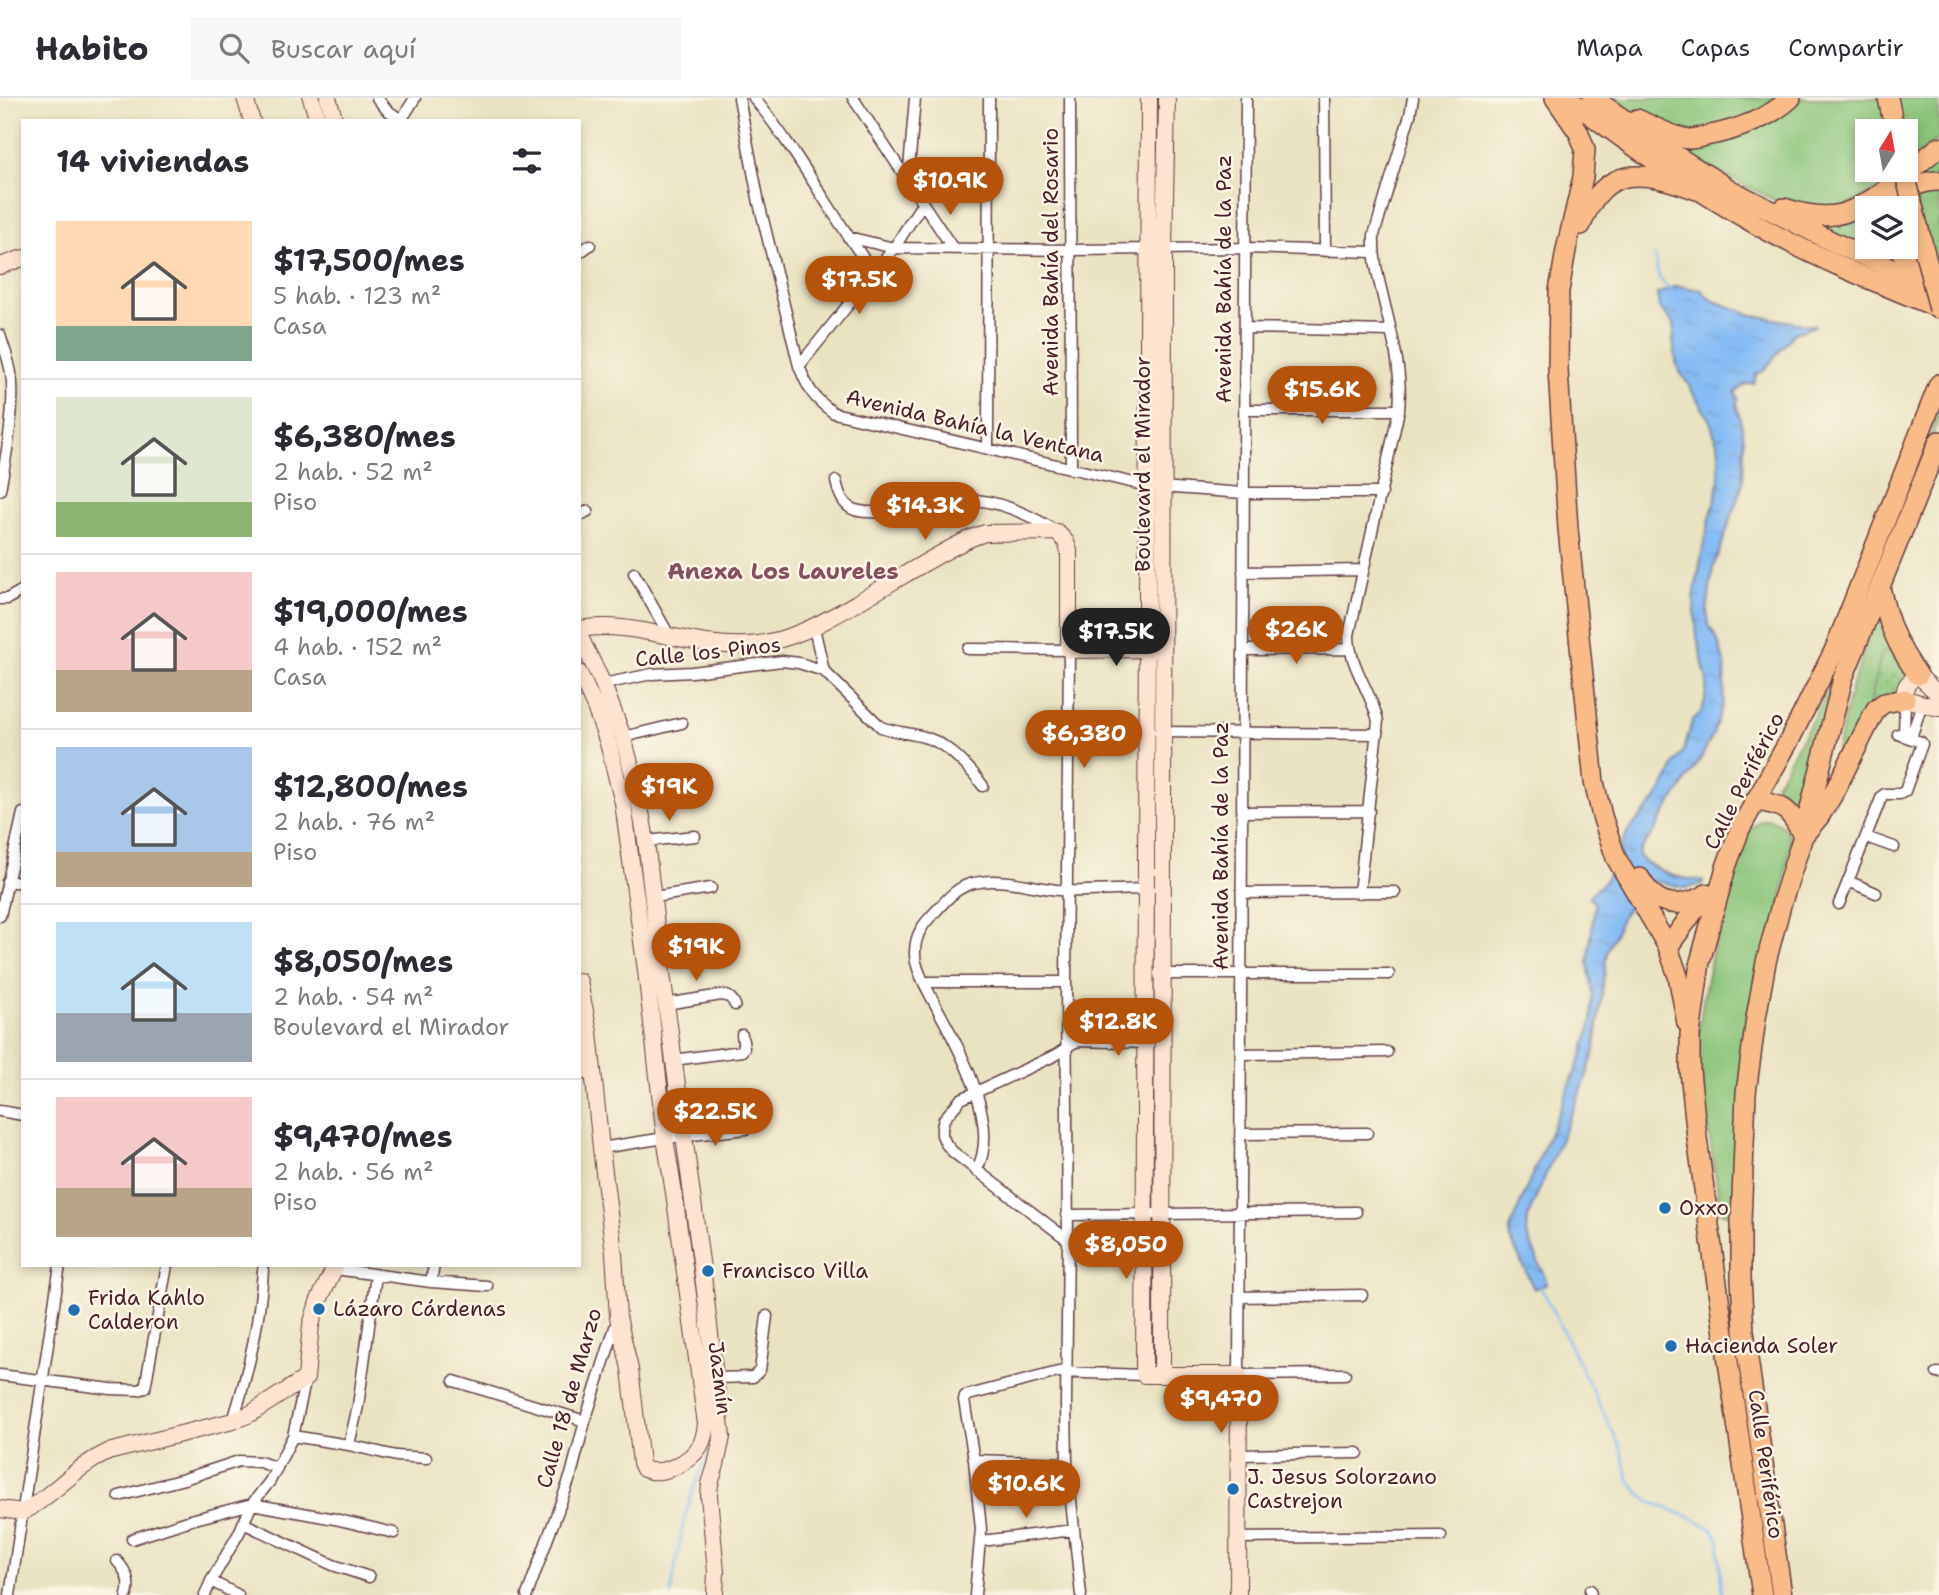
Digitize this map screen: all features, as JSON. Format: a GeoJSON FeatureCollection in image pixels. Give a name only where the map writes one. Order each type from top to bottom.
{"type":"FeatureCollection","features":[{"type":"Feature","properties":{"kind":"highway"},"geometry":{"type":"LineString","coordinates":[[1555,98],[1579,133],[1585,149],[1583,177],[1559,291],[1558,370],[1568,529],[1594,782],[1602,816],[1644,894],[1668,947],[1678,976],[1690,1035]]}},
{"type":"Feature","properties":{"kind":"highway"},"geometry":{"type":"LineString","coordinates":[[1568,98],[1697,190],[1761,227],[1827,261],[1939,309]]}},
{"type":"Feature","properties":{"kind":"highway"},"geometry":{"type":"LineString","coordinates":[[1593,98],[1675,156],[1731,190],[1833,242],[1936,288]]}},
{"type":"Feature","properties":{"kind":"highway"},"geometry":{"type":"LineString","coordinates":[[1600,98],[1663,131],[1691,139],[1726,132],[1758,121],[1782,107],[1791,98]]}},
{"type":"Feature","properties":{"kind":"highway"},"geometry":{"type":"LineString","coordinates":[[1888,98],[1892,119]]}},
{"type":"Feature","properties":{"kind":"highway"},"geometry":{"type":"LineString","coordinates":[[1731,190],[1804,214],[1816,216],[1843,213],[1875,196],[1939,147]]}},
{"type":"Feature","properties":{"kind":"highway"},"geometry":{"type":"LineString","coordinates":[[1618,849],[1601,780],[1577,531],[1569,413],[1569,278],[1576,239],[1586,212],[1592,201],[1609,183],[1627,177],[1656,177],[1697,190]]}},
{"type":"Feature","properties":{"kind":"highway"},"geometry":{"type":"LineString","coordinates":[[1903,196],[1912,187],[1939,181]]}},
{"type":"Feature","properties":{"kind":"highway"},"geometry":{"type":"LineString","coordinates":[[1907,182],[1939,309]]}},
{"type":"Feature","properties":{"kind":"highway"},"geometry":{"type":"LineString","coordinates":[[1907,259],[1936,288]]}},
{"type":"Feature","properties":{"kind":"highway","name":"Calle Periférico"},"geometry":{"type":"LineString","coordinates":[[1762,1595],[1690,1071],[1690,1035],[1700,962],[1726,867],[1741,829],[1808,706],[1833,651],[1939,384]]}},
{"type":"Feature","properties":{"kind":"highway","name":"Calle Periférico"},"geometry":{"type":"LineString","coordinates":[[1782,1595],[1744,1331],[1741,1223],[1746,1093],[1756,1018],[1766,962],[1803,836],[1843,678],[1939,441]]}},
{"type":"Feature","properties":{"kind":"highway"},"geometry":{"type":"LineString","coordinates":[[1919,491],[1939,467]]}},
{"type":"Feature","properties":{"kind":"highway"},"geometry":{"type":"LineString","coordinates":[[1880,587],[1892,633],[1904,655],[1929,685]]}},
{"type":"Feature","properties":{"kind":"highway"},"geometry":{"type":"LineString","coordinates":[[1755,801],[1777,805],[1786,810],[1793,816],[1803,836],[1832,796],[1876,709],[1884,703],[1913,701]]}},
{"type":"Feature","properties":{"kind":"highway"},"geometry":{"type":"LineString","coordinates":[[1668,947],[1726,867]]}},
{"type":"Feature","properties":{"kind":"highway"},"geometry":{"type":"LineString","coordinates":[[1644,894],[1675,904],[1695,901],[1706,895]]}},
{"type":"Feature","properties":{"kind":"highway"},"geometry":{"type":"LineString","coordinates":[[1710,1227],[1741,1223]]}},
{"type":"Feature","properties":{"kind":"main road"},"geometry":{"type":"LineString","coordinates":[[245,98],[251,119]]}},
{"type":"Feature","properties":{"kind":"main road"},"geometry":{"type":"LineString","coordinates":[[311,98],[317,119]]}},
{"type":"Feature","properties":{"kind":"main road"},"geometry":{"type":"LineString","coordinates":[[328,98],[334,119]]}},
{"type":"Feature","properties":{"kind":"main road","name":"Boulevard el Mirador"},"geometry":{"type":"LineString","coordinates":[[1144,1375],[1146,732],[1155,649],[1157,249],[1149,98]]}},
{"type":"Feature","properties":{"kind":"main road","name":"Boulevard el Mirador"},"geometry":{"type":"LineString","coordinates":[[1157,249],[1167,98]]}},
{"type":"Feature","properties":{"kind":"main road"},"geometry":{"type":"LineString","coordinates":[[0,266],[21,259]]}},
{"type":"Feature","properties":{"kind":"main road"},"geometry":{"type":"LineString","coordinates":[[581,629],[613,626],[722,645],[773,641],[814,628],[971,538],[985,533],[1058,532],[1069,551],[1069,650],[1155,649]]}},
{"type":"Feature","properties":{"kind":"main road"},"geometry":{"type":"LineString","coordinates":[[581,639],[603,684],[623,737],[637,789],[654,897],[673,1060],[675,1137]]}},
{"type":"Feature","properties":{"kind":"main road","name":"Boulevard el Mirador"},"geometry":{"type":"LineString","coordinates":[[1155,649],[1163,732],[1162,1375]]}},
{"type":"Feature","properties":{"kind":"main road"},"geometry":{"type":"LineString","coordinates":[[581,677],[596,707],[623,803],[651,1012],[716,1378],[722,1437],[709,1496],[716,1572],[715,1595]]}},
{"type":"Feature","properties":{"kind":"main road"},"geometry":{"type":"LineString","coordinates":[[1929,685],[1907,684],[1904,689],[1913,701],[1939,708]]}},
{"type":"Feature","properties":{"kind":"main road","name":"Calle 18 de Marzo"},"geometry":{"type":"LineString","coordinates":[[581,993],[614,1253],[618,1317]]}},
{"type":"Feature","properties":{"kind":"main road","name":"Calle 18 de Marzo"},"geometry":{"type":"LineString","coordinates":[[581,1020],[588,1035]]}},
{"type":"Feature","properties":{"kind":"main road"},"geometry":{"type":"LineString","coordinates":[[581,1047],[588,1035]]}},
{"type":"Feature","properties":{"kind":"main road","name":"Jazmín"},"geometry":{"type":"LineString","coordinates":[[618,1317],[629,1369],[642,1463],[644,1469],[650,1472],[664,1471],[696,1452],[705,1436],[674,1193],[675,1137]]}},
{"type":"Feature","properties":{"kind":"main road"},"geometry":{"type":"LineString","coordinates":[[0,1509],[23,1512],[44,1499],[89,1461],[108,1452],[233,1421],[250,1414],[306,1378],[311,1325],[318,1302],[335,1267]]}},
{"type":"Feature","properties":{"kind":"main road"},"geometry":{"type":"LineString","coordinates":[[1144,1375],[1239,1375]]}},
{"type":"Feature","properties":{"kind":"main road","name":"Avenida Bahía de la Paz"},"geometry":{"type":"LineString","coordinates":[[1238,1595],[1239,1375]]}},
{"type":"Feature","properties":{"kind":"street"},"geometry":{"type":"LineString","coordinates":[[377,98],[387,110],[400,119]]}},
{"type":"Feature","properties":{"kind":"street"},"geometry":{"type":"LineString","coordinates":[[403,119],[415,98]]}},
{"type":"Feature","properties":{"kind":"street","name":"Avenida Bahía la Ventana"},"geometry":{"type":"LineString","coordinates":[[739,98],[759,203],[799,366],[806,385],[817,401],[834,413],[1156,487],[1243,493],[1381,493]]}},
{"type":"Feature","properties":{"kind":"street"},"geometry":{"type":"LineString","coordinates":[[754,98],[874,272]]}},
{"type":"Feature","properties":{"kind":"street"},"geometry":{"type":"LineString","coordinates":[[853,98],[952,247]]}},
{"type":"Feature","properties":{"kind":"street"},"geometry":{"type":"LineString","coordinates":[[908,181],[915,98]]}},
{"type":"Feature","properties":{"kind":"street"},"geometry":{"type":"LineString","coordinates":[[988,448],[989,98]]}},
{"type":"Feature","properties":{"kind":"street","name":"Avenida Bahía del Rosario"},"geometry":{"type":"LineString","coordinates":[[1070,98],[1071,469]]}},
{"type":"Feature","properties":{"kind":"street","name":"Avenida Bahía de la Paz"},"geometry":{"type":"LineString","coordinates":[[1239,1375],[1246,98]]}},
{"type":"Feature","properties":{"kind":"street"},"geometry":{"type":"LineString","coordinates":[[1324,98],[1325,251]]}},
{"type":"Feature","properties":{"kind":"street"},"geometry":{"type":"LineString","coordinates":[[1359,893],[1378,721],[1375,706],[1349,649],[1349,635],[1399,410],[1400,380],[1373,252],[1374,235],[1413,98]]}},
{"type":"Feature","properties":{"kind":"street"},"geometry":{"type":"LineString","coordinates":[[799,366],[894,248],[922,204]]}},
{"type":"Feature","properties":{"kind":"street"},"geometry":{"type":"LineString","coordinates":[[848,237],[894,248],[1245,248],[1373,252]]}},
{"type":"Feature","properties":{"kind":"street"},"geometry":{"type":"LineString","coordinates":[[581,252],[590,246]]}},
{"type":"Feature","properties":{"kind":"street"},"geometry":{"type":"LineString","coordinates":[[1245,328],[1391,331]]}},
{"type":"Feature","properties":{"kind":"street"},"geometry":{"type":"LineString","coordinates":[[0,335],[11,373],[12,395],[9,438],[0,489]]}},
{"type":"Feature","properties":{"kind":"street"},"geometry":{"type":"LineString","coordinates":[[1244,410],[1399,410]]}},
{"type":"Feature","properties":{"kind":"street"},"geometry":{"type":"LineString","coordinates":[[10,415],[21,418]]}},
{"type":"Feature","properties":{"kind":"street"},"geometry":{"type":"LineString","coordinates":[[836,481],[844,503],[861,513],[894,513],[920,517],[950,503],[979,500],[1018,510],[1058,532]]}},
{"type":"Feature","properties":{"kind":"street"},"geometry":{"type":"LineString","coordinates":[[1243,572],[1363,570]]}},
{"type":"Feature","properties":{"kind":"street"},"geometry":{"type":"LineString","coordinates":[[634,573],[670,637]]}},
{"type":"Feature","properties":{"kind":"street"},"geometry":{"type":"LineString","coordinates":[[0,599],[6,599],[21,591]]}},
{"type":"Feature","properties":{"kind":"street"},"geometry":{"type":"LineString","coordinates":[[814,628],[824,671]]}},
{"type":"Feature","properties":{"kind":"street"},"geometry":{"type":"LineString","coordinates":[[968,649],[1069,650],[1066,982],[1067,1463],[1081,1595]]}},
{"type":"Feature","properties":{"kind":"street"},"geometry":{"type":"LineString","coordinates":[[1243,650],[1349,649]]}},
{"type":"Feature","properties":{"kind":"street","name":"Calle los Pinos"},"geometry":{"type":"LineString","coordinates":[[603,684],[652,674],[782,661],[799,663],[824,671],[881,727],[929,738],[939,744],[971,769],[983,786]]}},
{"type":"Feature","properties":{"kind":"street"},"geometry":{"type":"LineString","coordinates":[[1904,736],[1913,701]]}},
{"type":"Feature","properties":{"kind":"street"},"geometry":{"type":"LineString","coordinates":[[1904,736],[1913,701]]}},
{"type":"Feature","properties":{"kind":"street"},"geometry":{"type":"LineString","coordinates":[[623,737],[682,723]]}},
{"type":"Feature","properties":{"kind":"street"},"geometry":{"type":"LineString","coordinates":[[1146,732],[1378,734]]}},
{"type":"Feature","properties":{"kind":"street"},"geometry":{"type":"LineString","coordinates":[[1839,904],[1883,794],[1900,794],[1905,791],[1923,744],[1904,736]]}},
{"type":"Feature","properties":{"kind":"street"},"geometry":{"type":"LineString","coordinates":[[637,789],[697,779]]}},
{"type":"Feature","properties":{"kind":"street"},"geometry":{"type":"LineString","coordinates":[[1242,812],[1369,811]]}},
{"type":"Feature","properties":{"kind":"street"},"geometry":{"type":"LineString","coordinates":[[0,916],[21,822]]}},
{"type":"Feature","properties":{"kind":"street"},"geometry":{"type":"LineString","coordinates":[[646,841],[695,836]]}},
{"type":"Feature","properties":{"kind":"street"},"geometry":{"type":"LineString","coordinates":[[1866,836],[1894,847]]}},
{"type":"Feature","properties":{"kind":"street"},"geometry":{"type":"LineString","coordinates":[[7,881],[21,883]]}},
{"type":"Feature","properties":{"kind":"street"},"geometry":{"type":"LineString","coordinates":[[975,1171],[981,1162],[984,1148],[982,1112],[956,1043],[924,982],[914,955],[917,936],[924,924],[949,897],[973,883],[1000,881],[1068,891],[1163,889]]}},
{"type":"Feature","properties":{"kind":"street"},"geometry":{"type":"LineString","coordinates":[[1848,881],[1876,893]]}},
{"type":"Feature","properties":{"kind":"street"},"geometry":{"type":"LineString","coordinates":[[654,897],[711,888]]}},
{"type":"Feature","properties":{"kind":"street"},"geometry":{"type":"LineString","coordinates":[[1242,894],[1395,892]]}},
{"type":"Feature","properties":{"kind":"street"},"geometry":{"type":"LineString","coordinates":[[659,951],[727,942]]}},
{"type":"Feature","properties":{"kind":"street"},"geometry":{"type":"LineString","coordinates":[[1146,974],[1389,974]]}},
{"type":"Feature","properties":{"kind":"street"},"geometry":{"type":"LineString","coordinates":[[924,982],[1066,982]]}},
{"type":"Feature","properties":{"kind":"street"},"geometry":{"type":"LineString","coordinates":[[666,1004],[727,996],[735,1005]]}},
{"type":"Feature","properties":{"kind":"street"},"geometry":{"type":"LineString","coordinates":[[673,1060],[742,1051],[742,1035]]}},
{"type":"Feature","properties":{"kind":"street"},"geometry":{"type":"LineString","coordinates":[[1068,1241],[953,1153],[942,1135],[944,1119],[961,1099],[1056,1055],[1079,1041],[1162,1043]]}},
{"type":"Feature","properties":{"kind":"street"},"geometry":{"type":"LineString","coordinates":[[1241,1054],[1387,1052]]}},
{"type":"Feature","properties":{"kind":"street"},"geometry":{"type":"LineString","coordinates":[[0,1111],[21,1115]]}},
{"type":"Feature","properties":{"kind":"street"},"geometry":{"type":"LineString","coordinates":[[601,1148],[746,1129]]}},
{"type":"Feature","properties":{"kind":"street"},"geometry":{"type":"LineString","coordinates":[[1241,1134],[1367,1133]]}},
{"type":"Feature","properties":{"kind":"street"},"geometry":{"type":"LineString","coordinates":[[1068,1215],[1356,1212]]}},
{"type":"Feature","properties":{"kind":"street"},"geometry":{"type":"LineString","coordinates":[[10,1595],[60,1267]]}},
{"type":"Feature","properties":{"kind":"street"},"geometry":{"type":"LineString","coordinates":[[0,1375],[111,1389],[145,1388],[167,1267]]}},
{"type":"Feature","properties":{"kind":"street"},"geometry":{"type":"LineString","coordinates":[[335,1267],[431,1282],[487,1286]]}},
{"type":"Feature","properties":{"kind":"street"},"geometry":{"type":"LineString","coordinates":[[431,1282],[434,1267]]}},
{"type":"Feature","properties":{"kind":"street"},"geometry":{"type":"LineString","coordinates":[[233,1421],[244,1388],[263,1270]]}},
{"type":"Feature","properties":{"kind":"street"},"geometry":{"type":"LineString","coordinates":[[349,1445],[358,1406],[376,1275]]}},
{"type":"Feature","properties":{"kind":"street"},"geometry":{"type":"LineString","coordinates":[[1240,1297],[1362,1295]]}},
{"type":"Feature","properties":{"kind":"street"},"geometry":{"type":"LineString","coordinates":[[716,1378],[753,1377],[760,1370],[767,1315]]}},
{"type":"Feature","properties":{"kind":"street","name":"Calle 18 de Marzo"},"geometry":{"type":"LineString","coordinates":[[527,1595],[571,1475],[618,1317]]}},
{"type":"Feature","properties":{"kind":"street"},"geometry":{"type":"LineString","coordinates":[[975,1595],[981,1541],[965,1396],[1066,1371],[1144,1375]]}},
{"type":"Feature","properties":{"kind":"street"},"geometry":{"type":"LineString","coordinates":[[1239,1375],[1345,1374]]}},
{"type":"Feature","properties":{"kind":"street"},"geometry":{"type":"LineString","coordinates":[[205,1595],[252,1504],[270,1481],[293,1436],[306,1378]]}},
{"type":"Feature","properties":{"kind":"street"},"geometry":{"type":"LineString","coordinates":[[454,1381],[585,1421]]}},
{"type":"Feature","properties":{"kind":"street"},"geometry":{"type":"LineString","coordinates":[[293,1436],[396,1456],[426,1458]]}},
{"type":"Feature","properties":{"kind":"street"},"geometry":{"type":"LineString","coordinates":[[1239,1455],[1358,1453]]}},
{"type":"Feature","properties":{"kind":"street"},"geometry":{"type":"LineString","coordinates":[[974,1460],[1067,1463]]}},
{"type":"Feature","properties":{"kind":"street"},"geometry":{"type":"LineString","coordinates":[[119,1496],[239,1461],[260,1462],[277,1468]]}},
{"type":"Feature","properties":{"kind":"street"},"geometry":{"type":"LineString","coordinates":[[132,1539],[252,1504],[394,1533]]}},
{"type":"Feature","properties":{"kind":"street"},"geometry":{"type":"LineString","coordinates":[[243,1523],[333,1566],[369,1577]]}},
{"type":"Feature","properties":{"kind":"street"},"geometry":{"type":"LineString","coordinates":[[981,1541],[1074,1530]]}},
{"type":"Feature","properties":{"kind":"street"},"geometry":{"type":"LineString","coordinates":[[1238,1538],[1441,1536]]}},
{"type":"Feature","properties":{"kind":"street"},"geometry":{"type":"LineString","coordinates":[[117,1561],[128,1576],[127,1595]]}},
{"type":"Feature","properties":{"kind":"street"},"geometry":{"type":"LineString","coordinates":[[211,1581],[238,1595]]}},
{"type":"Feature","properties":{"kind":"green space"},"geometry":{"type":"Polygon","coordinates":[[[1613,98],[1939,98],[1939,138],[1918,155],[1918,119],[1855,119],[1855,182],[1885,182],[1868,196],[1855,196],[1855,205],[1832,213],[1780,203],[1699,162],[1613,98]]]}},
{"type":"Feature","properties":{"kind":"green space"},"geometry":{"type":"Polygon","coordinates":[[[1939,158],[1939,174],[1904,196],[1865,196],[1892,182],[1918,182],[1918,169],[1939,158]]]}},
{"type":"Feature","properties":{"kind":"green space"},"geometry":{"type":"Polygon","coordinates":[[[1939,187],[1939,278],[1918,258],[1918,196],[1913,195],[1939,187]]]}},
{"type":"Feature","properties":{"kind":"green space"},"geometry":{"type":"Polygon","coordinates":[[[1855,201],[1855,243],[1814,222],[1855,201]]]}},
{"type":"Feature","properties":{"kind":"green space"},"geometry":{"type":"Polygon","coordinates":[[[1939,410],[1939,419],[1829,698],[1802,806],[1788,797],[1771,793],[1823,701],[1939,410]]]}},
{"type":"Feature","properties":{"kind":"green space"},"geometry":{"type":"Polygon","coordinates":[[[1879,610],[1913,676],[1890,652],[1884,651],[1867,717],[1828,790],[1850,692],[1879,610]]]}},
{"type":"Feature","properties":{"kind":"green space"},"geometry":{"type":"Polygon","coordinates":[[[1887,650],[1913,676],[1898,693],[1867,717],[1881,656],[1887,650]]]}},
{"type":"Feature","properties":{"kind":"green space"},"geometry":{"type":"Polygon","coordinates":[[[1767,819],[1784,828],[1789,835],[1790,846],[1734,1213],[1730,1215],[1721,1212],[1696,1055],[1703,1000],[1723,905],[1749,830],[1767,819]]]}},
{"type":"Feature","properties":{"kind":"water"},"geometry":{"type":"Polygon","coordinates":[[[1677,286],[1702,290],[1714,301],[1752,315],[1815,326],[1794,333],[1764,371],[1756,374],[1754,383],[1746,384],[1735,392],[1744,440],[1743,482],[1713,567],[1707,612],[1709,625],[1718,641],[1725,665],[1723,704],[1713,734],[1699,762],[1640,850],[1639,856],[1669,874],[1703,880],[1702,884],[1686,888],[1651,880],[1624,913],[1607,952],[1595,1049],[1584,1084],[1528,1216],[1527,1234],[1547,1283],[1534,1289],[1510,1238],[1510,1228],[1582,1056],[1592,1022],[1593,993],[1588,963],[1595,904],[1588,897],[1605,881],[1628,831],[1656,800],[1684,750],[1692,721],[1702,711],[1705,700],[1707,681],[1697,637],[1694,598],[1704,542],[1719,484],[1719,450],[1710,421],[1677,366],[1673,341],[1675,325],[1659,307],[1657,294],[1677,286]]]}},
{"type":"Feature","properties":{"kind":"waterway"},"geometry":{"type":"LineString","coordinates":[[323,107],[326,119]]}},
{"type":"Feature","properties":{"kind":"waterway"},"geometry":{"type":"LineString","coordinates":[[1655,257],[1659,278],[1671,291]]}},
{"type":"Feature","properties":{"kind":"waterway"},"geometry":{"type":"LineString","coordinates":[[581,661],[598,693]]}},
{"type":"Feature","properties":{"kind":"waterway"},"geometry":{"type":"LineString","coordinates":[[615,742],[631,799]]}},
{"type":"Feature","properties":{"kind":"waterway"},"geometry":{"type":"LineString","coordinates":[[632,806],[642,876]]}},
{"type":"Feature","properties":{"kind":"waterway"},"geometry":{"type":"LineString","coordinates":[[690,1240],[704,1355]]}},
{"type":"Feature","properties":{"kind":"waterway"},"geometry":{"type":"LineString","coordinates":[[1540,1285],[1620,1446],[1629,1480],[1640,1494],[1651,1502],[1712,1529],[1720,1541],[1722,1595]]}},
{"type":"Feature","properties":{"kind":"waterway"},"geometry":{"type":"LineString","coordinates":[[671,1595],[689,1503],[711,1451]]}},
{"type":"Feature","properties":{"kind":"place","name":"Oxxo"},"geometry":{"type":"Point","coordinates":[1665,1208]}},
{"type":"Feature","properties":{"kind":"place","name":"Francisco Villa"},"geometry":{"type":"Point","coordinates":[708,1271]}},
{"type":"Feature","properties":{"kind":"place","name":"Lázaro Cárdenas"},"geometry":{"type":"Point","coordinates":[319,1309]}},
{"type":"Feature","properties":{"kind":"place","name":"Frida Kahlo Calderon"},"geometry":{"type":"Point","coordinates":[74,1310]}},
{"type":"Feature","properties":{"kind":"place","name":"Hacienda Soler"},"geometry":{"type":"Point","coordinates":[1671,1346]}},
{"type":"Feature","properties":{"kind":"place","name":"J. Jesus Solorzano Castrejon"},"geometry":{"type":"Point","coordinates":[1233,1489]}},
{"type":"Feature","properties":{"kind":"district","name":"Anexa Los Laureles"},"geometry":{"type":"Point","coordinates":[783,571]}}]}
